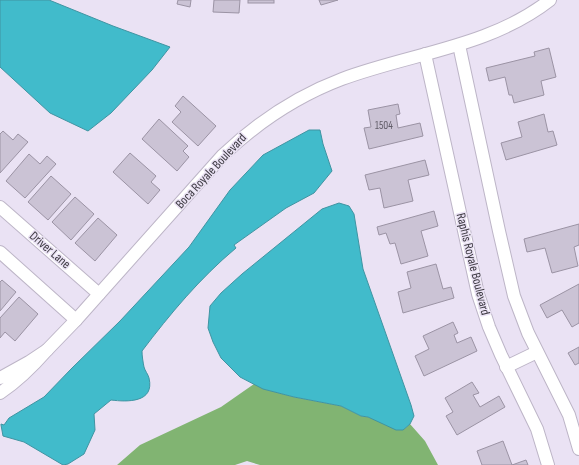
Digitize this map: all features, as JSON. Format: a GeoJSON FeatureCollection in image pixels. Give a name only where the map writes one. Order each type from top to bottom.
{"type":"FeatureCollection","features":[{"type":"Feature","properties":{"kind":"street","name":"Boca Royale Boulevard"},"geometry":{"type":"LineString","coordinates":[[0,393],[38,361],[223,155],[253,128],[283,108],[321,88],[342,79],[458,45],[506,28],[550,0]]}},
{"type":"Feature","properties":{"kind":"street"},"geometry":{"type":"LineString","coordinates":[[458,45],[508,272],[520,313],[537,352],[566,410],[579,449]]}},
{"type":"Feature","properties":{"kind":"street","name":"Raphis Royale Boulevard"},"geometry":{"type":"LineString","coordinates":[[425,54],[478,294],[489,327],[506,367],[537,429],[548,465]]}},
{"type":"Feature","properties":{"kind":"street","name":"Driver Lane"},"geometry":{"type":"LineString","coordinates":[[0,207],[99,294]]}},
{"type":"Feature","properties":{"kind":"street"},"geometry":{"type":"LineString","coordinates":[[0,252],[76,320]]}},
{"type":"Feature","properties":{"kind":"street","name":"Boca Royale Boulevard"},"geometry":{"type":"LineString","coordinates":[[0,378],[47,350]]}},
{"type":"Feature","properties":{"kind":"street"},"geometry":{"type":"LineString","coordinates":[[506,367],[537,352]]}},
{"type":"Feature","properties":{"kind":"green space"},"geometry":{"type":"Polygon","coordinates":[[[254,384],[264,389],[294,397],[341,406],[361,416],[368,417],[403,430],[410,424],[425,441],[438,465],[260,465],[247,461],[235,465],[117,465],[140,445],[221,407],[254,384]]]}},
{"type":"Feature","properties":{"kind":"water"},"geometry":{"type":"Polygon","coordinates":[[[0,0],[49,0],[170,47],[152,70],[111,113],[88,131],[50,113],[0,67],[0,0]]]}},
{"type":"Feature","properties":{"kind":"water"},"geometry":{"type":"Polygon","coordinates":[[[309,130],[320,130],[332,171],[314,193],[286,208],[234,245],[236,248],[198,284],[163,324],[142,351],[144,367],[149,378],[150,386],[148,392],[144,396],[132,401],[111,400],[94,414],[95,430],[84,454],[68,464],[63,465],[24,442],[3,436],[1,424],[4,425],[9,418],[44,397],[120,321],[189,247],[230,190],[263,155],[309,130]]]}},
{"type":"Feature","properties":{"kind":"water"},"geometry":{"type":"Polygon","coordinates":[[[339,203],[349,206],[354,214],[363,269],[411,405],[414,416],[410,424],[403,430],[396,430],[341,406],[294,397],[263,389],[240,377],[221,358],[208,328],[210,306],[221,293],[322,209],[339,203]]]}},
{"type":"Feature","properties":{"kind":"building"},"geometry":{"type":"Polygon","coordinates":[[[178,0],[191,0],[190,7],[177,4],[178,0]]]}},
{"type":"Feature","properties":{"kind":"building"},"geometry":{"type":"Polygon","coordinates":[[[214,0],[240,0],[239,13],[213,12],[214,0]]]}},
{"type":"Feature","properties":{"kind":"building"},"geometry":{"type":"Polygon","coordinates":[[[248,0],[274,0],[274,3],[248,3],[248,0]]]}},
{"type":"Feature","properties":{"kind":"building"},"geometry":{"type":"Polygon","coordinates":[[[319,0],[338,0],[321,5],[319,0]]]}},
{"type":"Feature","properties":{"kind":"building"},"geometry":{"type":"Polygon","coordinates":[[[549,48],[556,77],[541,81],[544,95],[514,103],[512,95],[509,95],[505,77],[489,81],[486,68],[535,56],[534,52],[549,48]]]}},
{"type":"Feature","properties":{"kind":"building"},"geometry":{"type":"Polygon","coordinates":[[[183,96],[216,126],[198,146],[172,122],[181,112],[175,106],[183,96]]]}},
{"type":"Feature","properties":{"kind":"building"},"geometry":{"type":"Polygon","coordinates":[[[398,104],[400,114],[396,115],[398,128],[420,123],[423,136],[369,149],[364,128],[371,127],[368,110],[398,104]]]}},
{"type":"Feature","properties":{"kind":"building"},"geometry":{"type":"Polygon","coordinates":[[[544,114],[548,132],[553,131],[557,145],[506,160],[501,143],[522,137],[518,122],[544,114]]]}},
{"type":"Feature","properties":{"kind":"building"},"geometry":{"type":"Polygon","coordinates":[[[159,119],[188,146],[183,151],[189,157],[177,171],[142,139],[159,119]]]}},
{"type":"Feature","properties":{"kind":"building"},"geometry":{"type":"Polygon","coordinates":[[[3,131],[13,140],[18,134],[28,142],[0,173],[0,134],[3,131]]]}},
{"type":"Feature","properties":{"kind":"building"},"geometry":{"type":"Polygon","coordinates":[[[130,153],[156,176],[151,182],[160,190],[148,204],[113,172],[130,153]]]}},
{"type":"Feature","properties":{"kind":"building"},"geometry":{"type":"Polygon","coordinates":[[[29,154],[40,164],[47,156],[56,164],[25,198],[6,181],[29,154]]]}},
{"type":"Feature","properties":{"kind":"building"},"geometry":{"type":"Polygon","coordinates":[[[425,160],[429,175],[408,180],[413,201],[384,208],[380,188],[369,190],[365,175],[425,160]]]}},
{"type":"Feature","properties":{"kind":"building"},"geometry":{"type":"Polygon","coordinates":[[[51,176],[71,194],[48,220],[28,202],[51,176]]]}},
{"type":"Feature","properties":{"kind":"building"},"geometry":{"type":"Polygon","coordinates":[[[75,197],[94,214],[71,240],[52,222],[75,197]]]}},
{"type":"Feature","properties":{"kind":"building"},"geometry":{"type":"Polygon","coordinates":[[[434,211],[438,226],[421,231],[428,256],[401,264],[395,243],[390,244],[386,233],[379,235],[377,227],[434,211]]]}},
{"type":"Feature","properties":{"kind":"building"},"geometry":{"type":"Polygon","coordinates":[[[98,218],[117,235],[95,261],[75,243],[98,218]]]}},
{"type":"Feature","properties":{"kind":"building"},"geometry":{"type":"Polygon","coordinates":[[[579,224],[579,245],[574,247],[578,266],[552,273],[545,248],[527,252],[524,239],[579,224]]]}},
{"type":"Feature","properties":{"kind":"building"},"geometry":{"type":"Polygon","coordinates":[[[436,264],[443,289],[451,287],[454,298],[403,313],[398,292],[411,288],[407,272],[436,264]]]}},
{"type":"Feature","properties":{"kind":"building"},"geometry":{"type":"Polygon","coordinates":[[[2,280],[16,292],[0,311],[0,282],[2,280]]]}},
{"type":"Feature","properties":{"kind":"building"},"geometry":{"type":"Polygon","coordinates":[[[579,284],[579,323],[572,327],[562,310],[547,318],[540,305],[579,284]]]}},
{"type":"Feature","properties":{"kind":"building"},"geometry":{"type":"Polygon","coordinates":[[[19,297],[38,314],[15,341],[5,332],[0,338],[0,318],[19,297]]]}},
{"type":"Feature","properties":{"kind":"building"},"geometry":{"type":"Polygon","coordinates":[[[453,322],[458,333],[454,335],[457,343],[471,337],[477,351],[424,376],[415,356],[429,349],[423,336],[453,322]]]}},
{"type":"Feature","properties":{"kind":"building"},"geometry":{"type":"Polygon","coordinates":[[[579,347],[579,363],[575,365],[568,353],[579,347]]]}},
{"type":"Feature","properties":{"kind":"building"},"geometry":{"type":"Polygon","coordinates":[[[472,382],[479,393],[473,395],[480,407],[499,396],[505,407],[457,435],[446,416],[453,412],[445,398],[472,382]]]}},
{"type":"Feature","properties":{"kind":"building"},"geometry":{"type":"Polygon","coordinates":[[[503,441],[512,465],[482,465],[477,451],[503,441]]]}},
{"type":"Feature","properties":{"kind":"building"},"geometry":{"type":"Polygon","coordinates":[[[526,460],[528,465],[512,465],[526,460]]]}}]}
